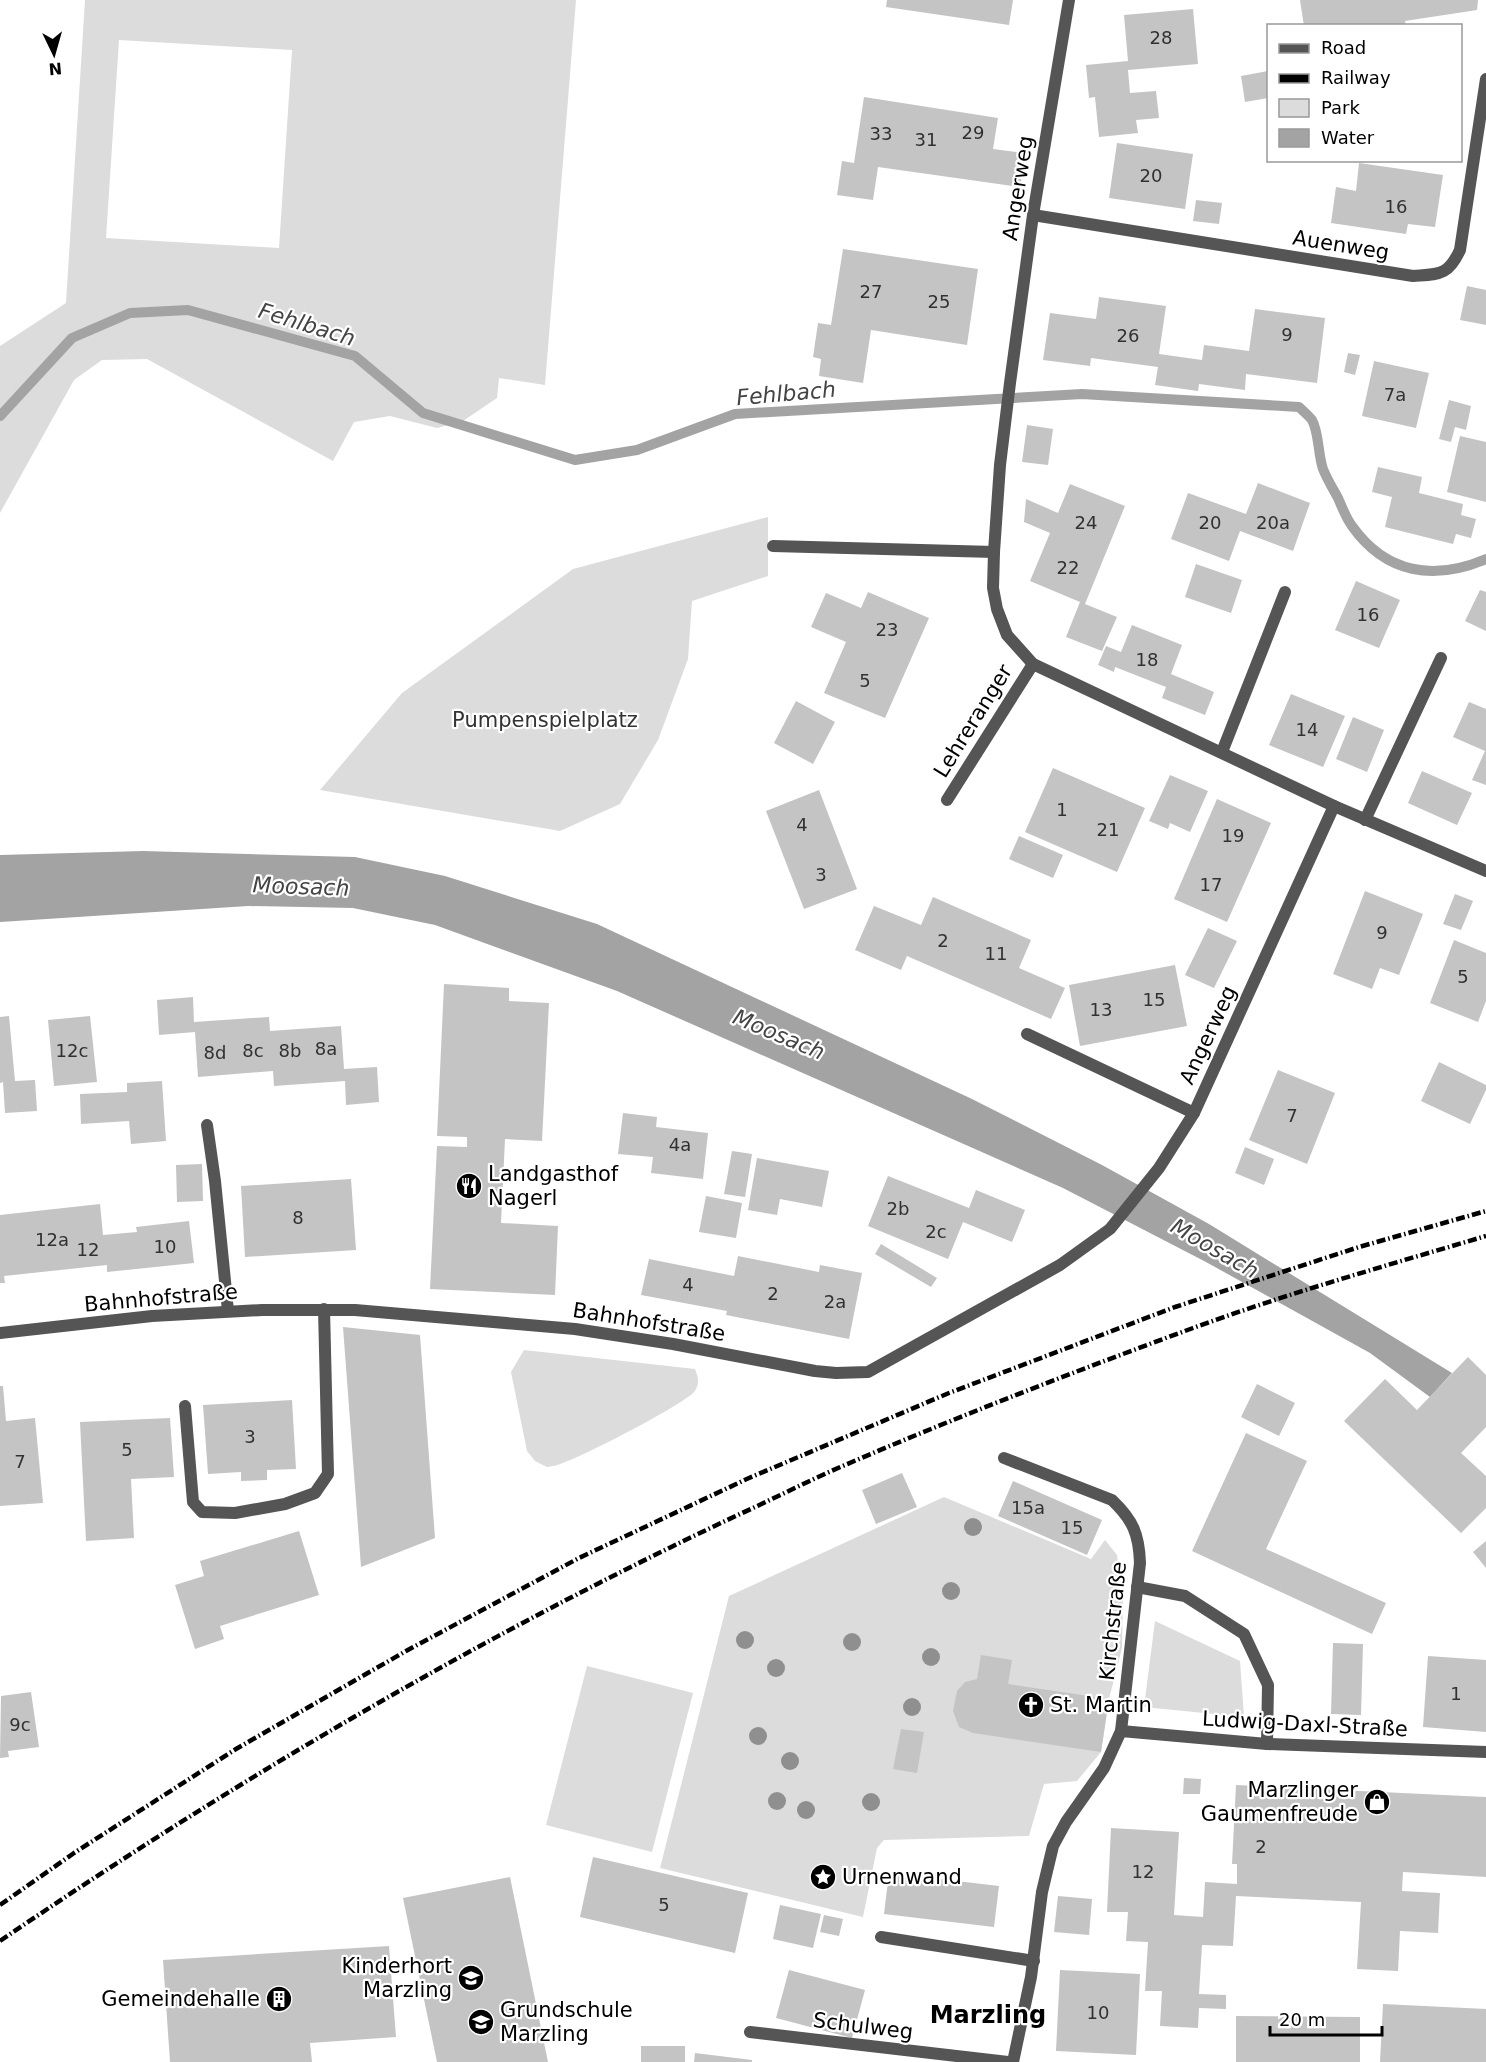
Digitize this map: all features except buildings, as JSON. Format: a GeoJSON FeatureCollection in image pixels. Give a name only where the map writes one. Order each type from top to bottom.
{"type":"FeatureCollection","features":[{"type":"Feature","properties":{"kind":"street","name":"Angerweg"},"geometry":{"type":"LineString","coordinates":[[994,552],[1010,383],[1033,215],[1069,0]]}},
{"type":"Feature","properties":{"kind":"street","name":"Auenweg"},"geometry":{"type":"LineString","coordinates":[[1033,215],[1413,276],[1437,274],[1452,266],[1460,250],[1486,79]]}},
{"type":"Feature","properties":{"kind":"street"},"geometry":{"type":"LineString","coordinates":[[773,546],[994,552],[993,588],[997,609],[1007,635],[1033,664],[1334,806],[1486,871]]}},
{"type":"Feature","properties":{"kind":"street"},"geometry":{"type":"LineString","coordinates":[[1222,752],[1285,592]]}},
{"type":"Feature","properties":{"kind":"street"},"geometry":{"type":"LineString","coordinates":[[1365,820],[1441,658]]}},
{"type":"Feature","properties":{"kind":"street","name":"Lehreranger"},"geometry":{"type":"LineString","coordinates":[[947,800],[1033,664]]}},
{"type":"Feature","properties":{"kind":"street","name":"Angerweg"},"geometry":{"type":"LineString","coordinates":[[1027,1034],[1194,1113],[1334,806]]}},
{"type":"Feature","properties":{"kind":"street","name":"Bahnhofstraße"},"geometry":{"type":"LineString","coordinates":[[0,1333],[152,1316],[228,1311],[324,1309],[477,1319],[575,1329],[673,1344],[815,1371],[868,1372],[1060,1265],[1110,1229],[1159,1168],[1194,1113]]}},
{"type":"Feature","properties":{"kind":"street"},"geometry":{"type":"LineString","coordinates":[[207,1125],[228,1311]]}},
{"type":"Feature","properties":{"kind":"street"},"geometry":{"type":"LineString","coordinates":[[185,1406],[193,1502],[202,1512],[235,1513],[285,1504],[315,1493],[328,1474],[324,1309]]}},
{"type":"Feature","properties":{"kind":"street","name":"Kirchstraße"},"geometry":{"type":"LineString","coordinates":[[1004,1458],[1112,1500],[1123,1510],[1139,1542],[1140,1563],[1121,1731],[1104,1768],[1066,1822],[1053,1846],[1042,1893],[1034,1961],[1013,2062]]}},
{"type":"Feature","properties":{"kind":"street"},"geometry":{"type":"LineString","coordinates":[[1137,1587],[1185,1596],[1244,1634],[1268,1685],[1267,1743]]}},
{"type":"Feature","properties":{"kind":"street","name":"Ludwig-Daxl-Straße"},"geometry":{"type":"LineString","coordinates":[[1121,1731],[1267,1743],[1486,1752]]}},
{"type":"Feature","properties":{"kind":"street"},"geometry":{"type":"LineString","coordinates":[[881,1937],[1034,1961]]}},
{"type":"Feature","properties":{"kind":"street","name":"Schulweg"},"geometry":{"type":"LineString","coordinates":[[750,2032],[1008,2062]]}},
{"type":"Feature","properties":{"kind":"green space"},"geometry":{"type":"Polygon","coordinates":[[[85,0],[576,0],[545,385],[499,378],[497,398],[463,421],[437,428],[390,416],[354,422],[333,461],[147,359],[102,360],[74,380],[0,513],[0,346],[66,303],[85,0]],[[119,40],[106,238],[279,248],[292,50],[119,40]]]}},
{"type":"Feature","properties":{"kind":"green space","name":"Pumpenspielplatz"},"geometry":{"type":"Polygon","coordinates":[[[768,517],[768,576],[692,601],[688,659],[658,740],[620,804],[560,831],[320,790],[402,693],[573,569],[768,517]]]}},
{"type":"Feature","properties":{"kind":"green space"},"geometry":{"type":"Polygon","coordinates":[[[524,1350],[695,1369],[698,1385],[687,1398],[631,1430],[571,1460],[547,1467],[535,1461],[527,1451],[511,1372],[524,1350]]]}},
{"type":"Feature","properties":{"kind":"green space"},"geometry":{"type":"Polygon","coordinates":[[[944,1497],[1091,1559],[1105,1540],[1117,1555],[1123,1594],[1122,1648],[1109,1699],[1101,1752],[1077,1781],[1044,1784],[1029,1836],[884,1840],[877,1848],[863,1917],[660,1868],[729,1596],[944,1497]]]}},
{"type":"Feature","properties":{"kind":"green space"},"geometry":{"type":"Polygon","coordinates":[[[1155,1621],[1240,1661],[1244,1717],[1144,1707],[1155,1621]]]}},
{"type":"Feature","properties":{"kind":"green space"},"geometry":{"type":"Polygon","coordinates":[[[587,1666],[693,1693],[652,1852],[546,1825],[587,1666]]]}},
{"type":"Feature","properties":{"kind":"water","name":"Moosach"},"geometry":{"type":"Polygon","coordinates":[[[143,851],[355,857],[445,876],[597,924],[972,1099],[1102,1165],[1209,1224],[1452,1373],[1430,1397],[1370,1353],[1206,1262],[1063,1188],[617,991],[435,925],[353,908],[248,906],[0,922],[0,855],[143,851]]]}},
{"type":"Feature","properties":{"kind":"waterway","name":"Fehlbach"},"geometry":{"type":"LineString","coordinates":[[0,416],[72,338],[130,313],[188,310],[355,356],[423,413],[575,460],[637,450],[735,414],[1082,394],[1299,407],[1311,418],[1314,425],[1323,469],[1328,480],[1348,520],[1365,542],[1380,554],[1412,569],[1448,570],[1486,559]]}},
{"type":"Feature","properties":{"kind":"railway"},"geometry":{"type":"LineString","coordinates":[[0,1905],[74,1853],[236,1749],[406,1651],[579,1558],[749,1478],[949,1393],[1175,1307],[1359,1247],[1486,1211]]}},
{"type":"Feature","properties":{"kind":"railway"},"geometry":{"type":"LineString","coordinates":[[0,1941],[179,1823],[362,1712],[549,1609],[740,1514],[888,1447],[1149,1344],[1302,1291],[1486,1236]]}},
{"type":"Feature","properties":{"kind":"place","name":"Landgasthof Nagerl"},"geometry":{"type":"Point","coordinates":[469,1186]}},
{"type":"Feature","properties":{"kind":"place","name":"St. Martin"},"geometry":{"type":"Point","coordinates":[1031,1705]}},
{"type":"Feature","properties":{"kind":"place","name":"Marzlinger Gaumenfreude"},"geometry":{"type":"Point","coordinates":[1377,1802]}},
{"type":"Feature","properties":{"kind":"place","name":"Urnenwand"},"geometry":{"type":"Point","coordinates":[823,1877]}},
{"type":"Feature","properties":{"kind":"place","name":"Kinderhort Marzling"},"geometry":{"type":"Point","coordinates":[471,1978]}},
{"type":"Feature","properties":{"kind":"place","name":"Gemeindehalle"},"geometry":{"type":"Point","coordinates":[279,1999]}},
{"type":"Feature","properties":{"kind":"place","name":"Grundschule Marzling"},"geometry":{"type":"Point","coordinates":[481,2022]}},
{"type":"Feature","properties":{"kind":"district","name":"Marzling"},"geometry":{"type":"Point","coordinates":[988,2015]}}]}
